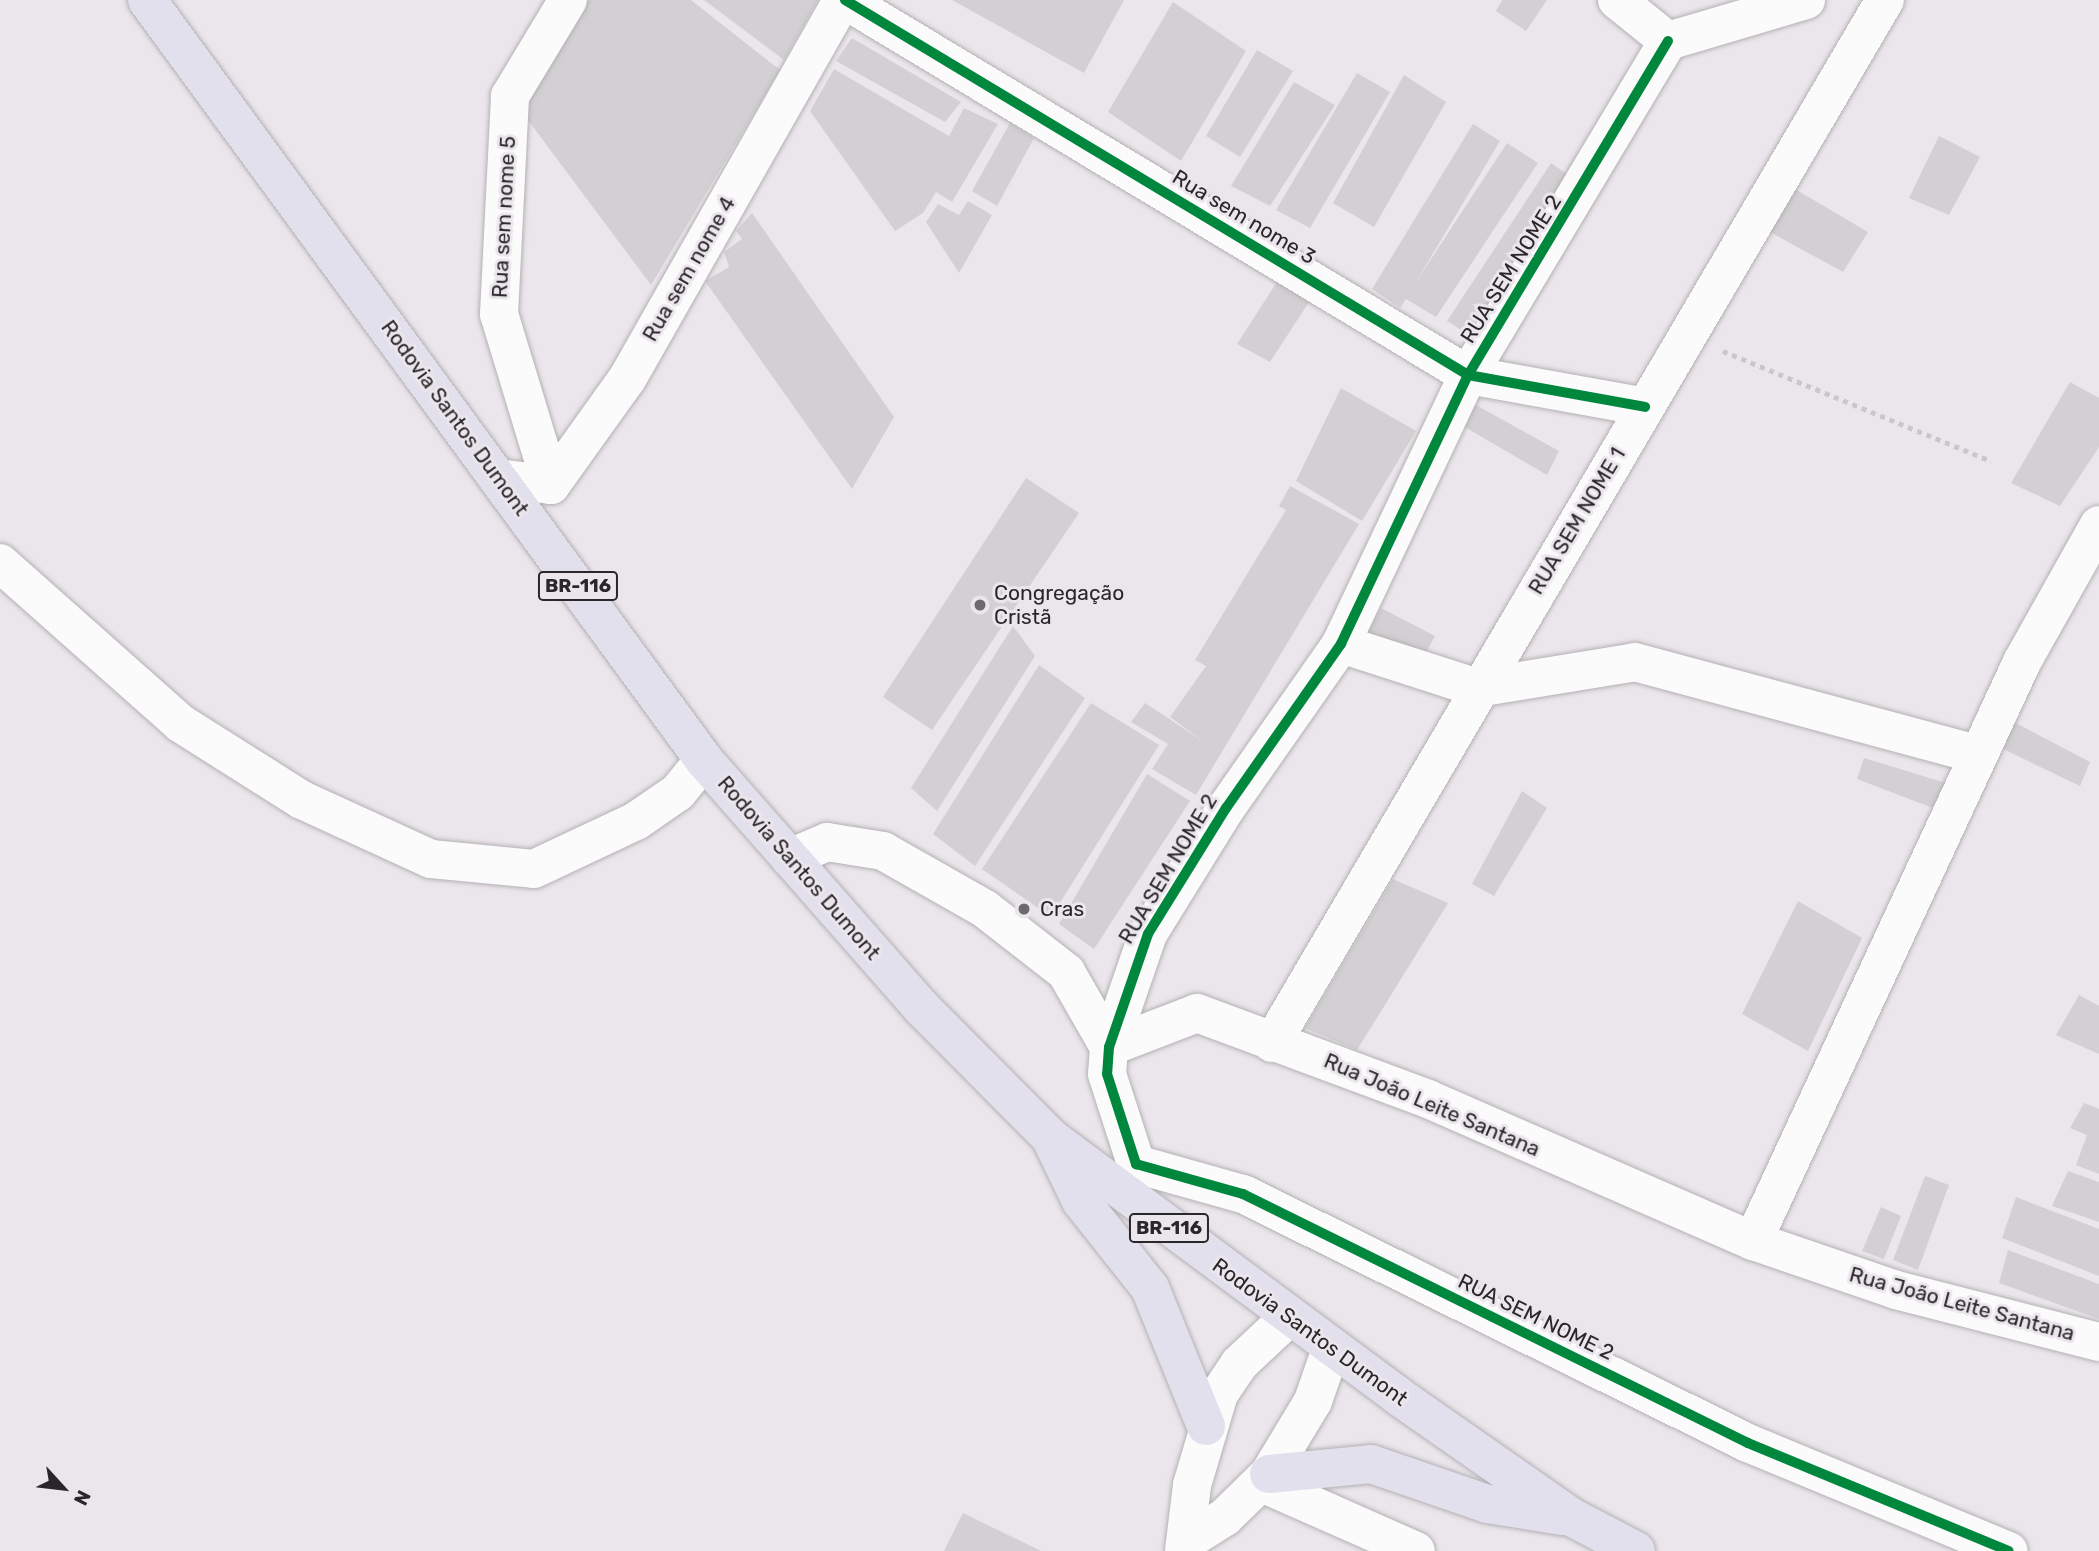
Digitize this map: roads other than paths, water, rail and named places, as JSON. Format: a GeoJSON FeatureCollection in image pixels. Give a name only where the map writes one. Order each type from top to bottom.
{"type":"FeatureCollection","features":[{"type":"Feature","properties":{"kind":"highway","name":"Rodovia Santos Dumont"},"geometry":{"type":"LineString","coordinates":[[147,0],[704,760],[922,1008],[1051,1138],[1288,1318],[1573,1518],[1636,1551]]}},
{"type":"Feature","properties":{"kind":"highway"},"geometry":{"type":"LineString","coordinates":[[1051,1138],[1081,1201],[1150,1288],[1206,1426]]}},
{"type":"Feature","properties":{"kind":"highway"},"geometry":{"type":"LineString","coordinates":[[1265,1479],[1371,1464],[1488,1504],[1573,1518]]}},
{"type":"Feature","properties":{"kind":"street","name":"Rua sem nome 5"},"geometry":{"type":"LineString","coordinates":[[551,485],[499,314],[510,96],[568,0]]}},
{"type":"Feature","properties":{"kind":"street","name":"Rua sem nome 4"},"geometry":{"type":"LineString","coordinates":[[551,485],[627,379],[843,0]]}},
{"type":"Feature","properties":{"kind":"street","name":"Rua sem nome 3"},"geometry":{"type":"LineString","coordinates":[[843,0],[1468,375],[1645,407]]}},
{"type":"Feature","properties":{"kind":"street"},"geometry":{"type":"LineString","coordinates":[[1617,0],[1668,41],[1806,0]]}},
{"type":"Feature","properties":{"kind":"street","name":"RUA SEM NOME 1"},"geometry":{"type":"LineString","coordinates":[[1272,1043],[1477,688],[1885,0]]}},
{"type":"Feature","properties":{"kind":"street","name":"RUA SEM NOME 2"},"geometry":{"type":"LineString","coordinates":[[1668,41],[1468,375],[1341,644],[1226,808],[1148,934],[1109,1047],[1107,1074],[1136,1164],[1243,1194],[1748,1443],[2009,1551]]}},
{"type":"Feature","properties":{"kind":"street"},"geometry":{"type":"LineString","coordinates":[[499,478],[551,485]]}},
{"type":"Feature","properties":{"kind":"street"},"geometry":{"type":"LineString","coordinates":[[1754,1241],[1977,754],[2099,525]]}},
{"type":"Feature","properties":{"kind":"street"},"geometry":{"type":"LineString","coordinates":[[0,563],[180,723],[302,800],[430,859],[534,869],[636,821],[678,792],[704,760]]}},
{"type":"Feature","properties":{"kind":"street"},"geometry":{"type":"LineString","coordinates":[[1341,644],[1477,688],[1635,662],[1977,754]]}},
{"type":"Feature","properties":{"kind":"street"},"geometry":{"type":"LineString","coordinates":[[790,858],[827,842],[883,852],[985,909],[1066,972],[1109,1047]]}},
{"type":"Feature","properties":{"kind":"street","name":"Rua João Leite Santana"},"geometry":{"type":"LineString","coordinates":[[1109,1047],[1197,1013],[1429,1099],[1754,1241],[1896,1290],[2099,1342]]}},
{"type":"Feature","properties":{"kind":"street"},"geometry":{"type":"LineString","coordinates":[[1051,1138],[1136,1164]]}},
{"type":"Feature","properties":{"kind":"street"},"geometry":{"type":"LineString","coordinates":[[1185,1546],[1206,1426],[1239,1364],[1288,1318]]}},
{"type":"Feature","properties":{"kind":"street"},"geometry":{"type":"LineString","coordinates":[[1185,1546],[1265,1479],[1313,1401],[1332,1349]]}},
{"type":"Feature","properties":{"kind":"street"},"geometry":{"type":"LineString","coordinates":[[1265,1479],[1416,1551]]}},
{"type":"Feature","properties":{"kind":"place","name":"Congregação Cristã"},"geometry":{"type":"Point","coordinates":[980,605]}},
{"type":"Feature","properties":{"kind":"place","name":"Cras"},"geometry":{"type":"Point","coordinates":[1024,909]}}]}
